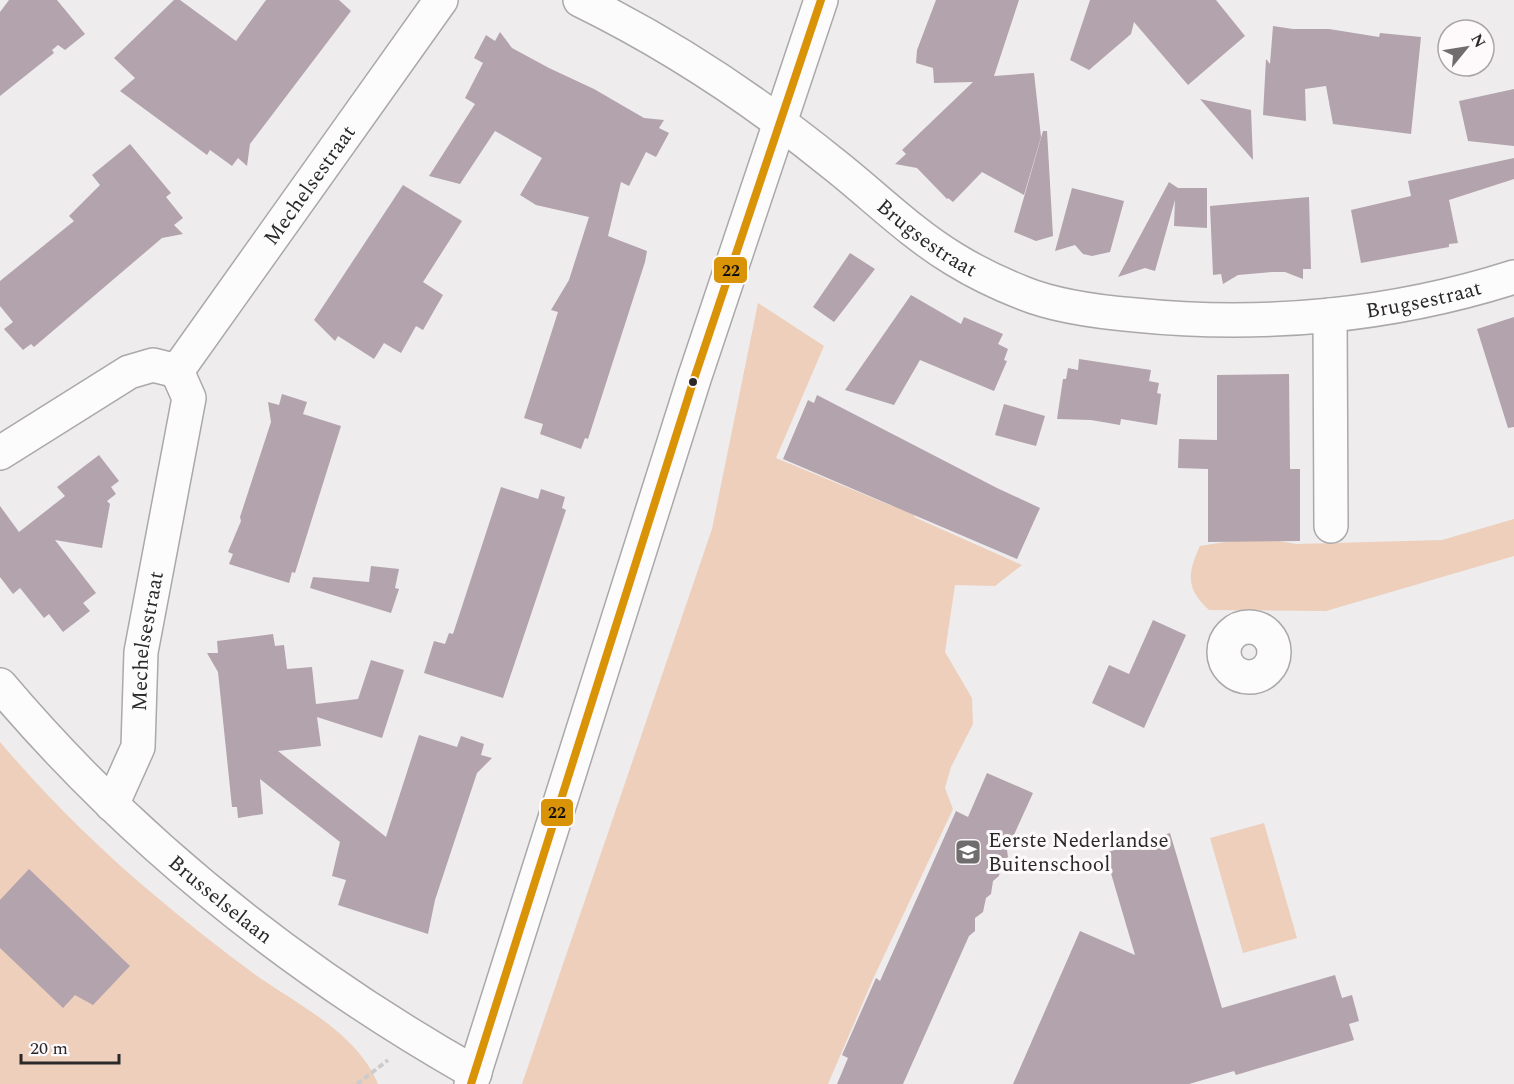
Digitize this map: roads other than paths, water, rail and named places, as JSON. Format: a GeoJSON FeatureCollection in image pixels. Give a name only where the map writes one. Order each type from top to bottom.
{"type":"FeatureCollection","features":[{"type":"Feature","properties":{"kind":"street","name":"Mechelsestraat"},"geometry":{"type":"LineString","coordinates":[[112,805],[138,747],[141,652],[189,398],[177,371],[441,0]]}},
{"type":"Feature","properties":{"kind":"street","name":"Brugsestraat"},"geometry":{"type":"LineString","coordinates":[[580,0],[699,64],[781,123],[914,231],[946,254],[1025,294],[1097,312],[1233,322],[1330,315],[1405,304],[1478,288],[1514,277]]}},
{"type":"Feature","properties":{"kind":"street"},"geometry":{"type":"LineString","coordinates":[[473,1078],[694,379],[821,0]]}},
{"type":"Feature","properties":{"kind":"street"},"geometry":{"type":"LineString","coordinates":[[1330,315],[1331,526]]}},
{"type":"Feature","properties":{"kind":"street"},"geometry":{"type":"LineString","coordinates":[[0,453],[129,372],[153,365],[177,371]]}},
{"type":"Feature","properties":{"kind":"street","name":"Brusselselaan"},"geometry":{"type":"LineString","coordinates":[[0,684],[30,720],[112,805],[222,904],[473,1078]]}},
{"type":"Feature","properties":{"kind":"place","name":"Eerste Nederlandse Buitenschool"},"geometry":{"type":"Point","coordinates":[968,852]}}]}
